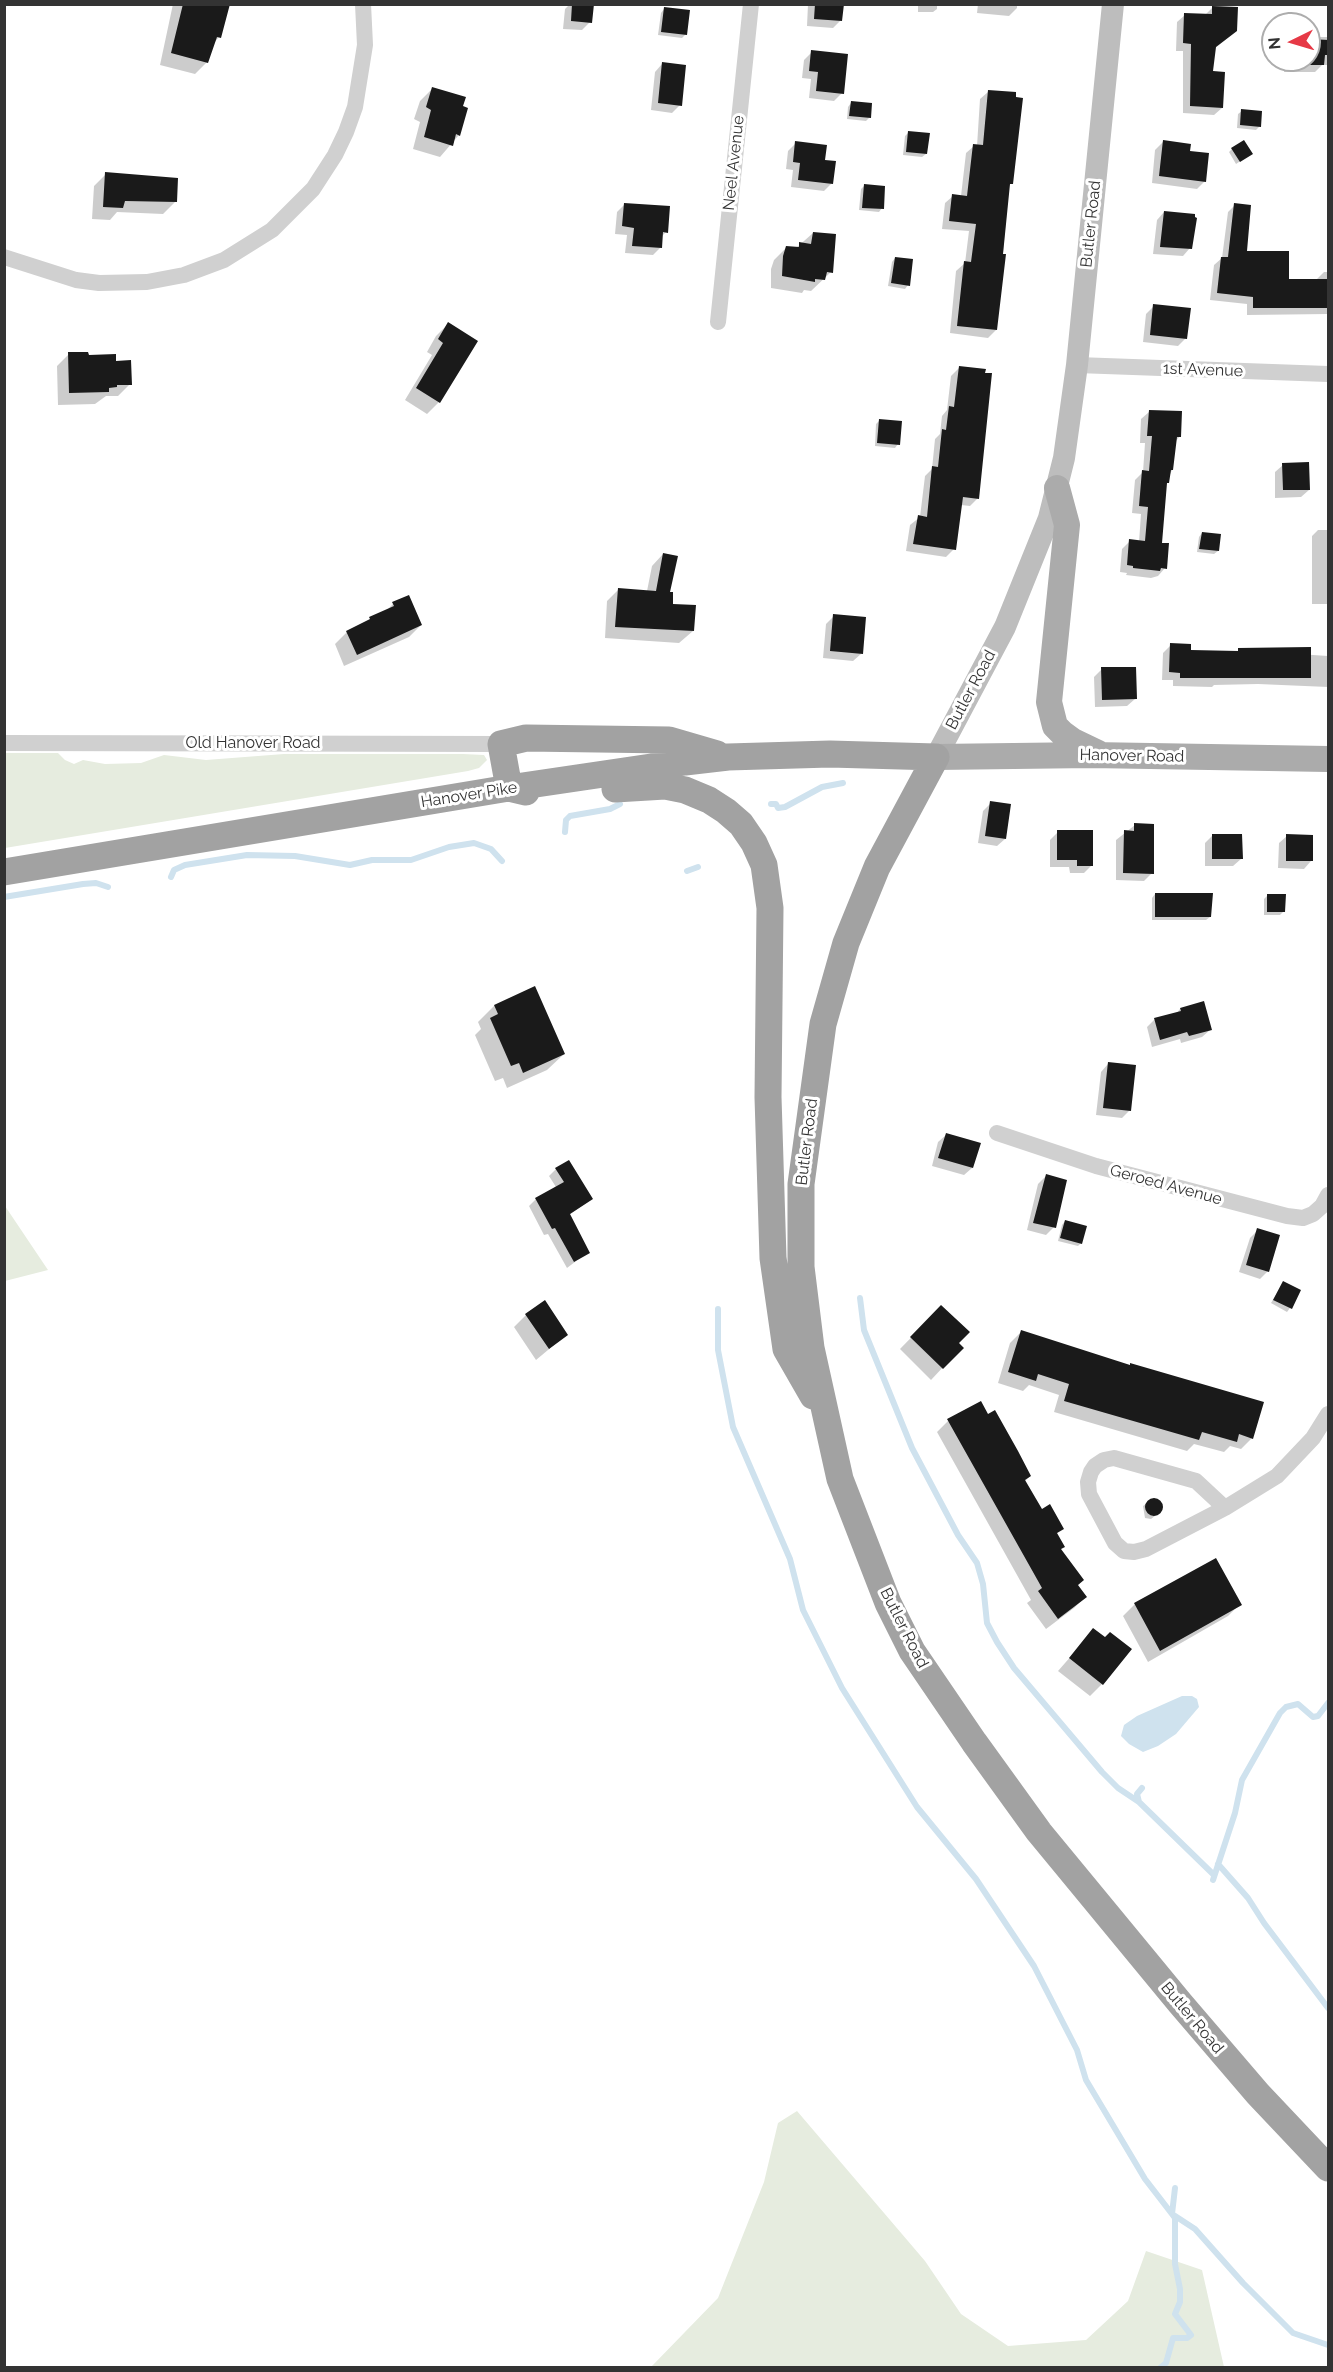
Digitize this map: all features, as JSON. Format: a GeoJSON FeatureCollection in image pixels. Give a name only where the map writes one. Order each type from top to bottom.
{"type":"FeatureCollection","features":[{"type":"Feature","properties":{"kind":"highway"},"geometry":{"type":"LineString","coordinates":[[728,757],[669,740],[526,738],[501,744],[509,788],[545,796],[638,786],[665,786],[685,790],[726,811],[741,824],[754,843],[764,865],[770,908],[768,1097],[773,1258],[786,1350],[824,1415]]}},
{"type":"Feature","properties":{"kind":"highway","name":"Hanover Pike"},"geometry":{"type":"LineString","coordinates":[[4,872],[509,788],[728,757],[830,754],[936,757]]}},
{"type":"Feature","properties":{"kind":"highway","name":"Butler Road"},"geometry":{"type":"LineString","coordinates":[[936,757],[877,867],[846,943],[823,1024],[801,1184],[801,1266],[811,1348],[824,1415],[846,1497],[888,1603],[912,1651],[1039,1832],[1221,2052],[1329,2168]]}},
{"type":"Feature","properties":{"kind":"main road","name":"Butler Road"},"geometry":{"type":"LineString","coordinates":[[936,757],[1005,627],[1045,527],[1057,488],[1064,458],[1077,365],[1113,4]]}},
{"type":"Feature","properties":{"kind":"main road"},"geometry":{"type":"LineString","coordinates":[[1057,488],[1067,525],[1049,702],[1056,726],[1062,733],[1104,755]]}},
{"type":"Feature","properties":{"kind":"main road","name":"Hanover Road"},"geometry":{"type":"LineString","coordinates":[[936,757],[1104,755],[1329,759]]}},
{"type":"Feature","properties":{"kind":"street"},"geometry":{"type":"LineString","coordinates":[[4,256],[76,280],[99,283],[147,282],[184,275],[224,260],[272,230],[313,189],[335,155],[346,132],[355,107],[365,45],[363,4]]}},
{"type":"Feature","properties":{"kind":"street","name":"Neel Avenue"},"geometry":{"type":"LineString","coordinates":[[718,322],[751,4]]}},
{"type":"Feature","properties":{"kind":"street","name":"1st Avenue"},"geometry":{"type":"LineString","coordinates":[[1077,365],[1329,374]]}},
{"type":"Feature","properties":{"kind":"street","name":"Old Hanover Road"},"geometry":{"type":"LineString","coordinates":[[4,743],[501,744]]}},
{"type":"Feature","properties":{"kind":"street","name":"Geroed Avenue"},"geometry":{"type":"LineString","coordinates":[[997,1133],[1096,1166],[1287,1216],[1303,1218],[1313,1214],[1329,1195]]}},
{"type":"Feature","properties":{"kind":"street"},"geometry":{"type":"LineString","coordinates":[[1225,1508],[1196,1481],[1114,1458],[1104,1460],[1095,1466],[1088,1482],[1089,1494],[1115,1543],[1124,1551],[1134,1552],[1146,1549],[1225,1508],[1277,1476],[1313,1438],[1329,1414]]}},
{"type":"Feature","properties":{"kind":"shaded area"},"geometry":{"type":"Polygon","coordinates":[[[5,753],[58,753],[65,760],[74,764],[83,760],[105,764],[141,763],[164,755],[206,760],[284,754],[463,754],[484,755],[487,760],[479,768],[468,771],[5,848],[5,753]]]}},
{"type":"Feature","properties":{"kind":"shaded area"},"geometry":{"type":"Polygon","coordinates":[[[5,1206],[48,1270],[5,1281],[5,1206]]]}},
{"type":"Feature","properties":{"kind":"shaded area"},"geometry":{"type":"Polygon","coordinates":[[[797,2111],[925,2261],[961,2314],[1008,2346],[1086,2340],[1128,2301],[1146,2251],[1202,2270],[1224,2367],[651,2367],[718,2298],[764,2182],[778,2123],[797,2111]]]}},
{"type":"Feature","properties":{"kind":"water"},"geometry":{"type":"Polygon","coordinates":[[[1182,1696],[1192,1696],[1197,1699],[1199,1707],[1176,1734],[1158,1746],[1143,1752],[1121,1736],[1124,1725],[1137,1716],[1182,1696]]]}},
{"type":"Feature","properties":{"kind":"building"},"geometry":{"type":"Polygon","coordinates":[[[183,4],[230,4],[221,38],[217,37],[208,63],[171,53],[183,4]]]}},
{"type":"Feature","properties":{"kind":"building"},"geometry":{"type":"Polygon","coordinates":[[[572,4],[594,4],[592,23],[571,21],[572,4]]]}},
{"type":"Feature","properties":{"kind":"building"},"geometry":{"type":"Polygon","coordinates":[[[815,4],[844,4],[842,21],[814,19],[815,4]]]}},
{"type":"Feature","properties":{"kind":"building"},"geometry":{"type":"Polygon","coordinates":[[[1212,6],[1238,7],[1237,31],[1216,47],[1213,71],[1225,72],[1223,108],[1190,106],[1191,44],[1183,43],[1184,13],[1212,14],[1212,6]]]}},
{"type":"Feature","properties":{"kind":"building"},"geometry":{"type":"Polygon","coordinates":[[[664,7],[690,10],[687,35],[661,32],[664,7]]]}},
{"type":"Feature","properties":{"kind":"building"},"geometry":{"type":"Polygon","coordinates":[[[1321,40],[1329,40],[1329,55],[1325,55],[1324,65],[1321,65],[1321,40]]]}},
{"type":"Feature","properties":{"kind":"building"},"geometry":{"type":"Polygon","coordinates":[[[811,50],[848,54],[844,94],[816,91],[818,72],[809,71],[811,50]]]}},
{"type":"Feature","properties":{"kind":"building"},"geometry":{"type":"Polygon","coordinates":[[[662,62],[686,65],[682,106],[658,103],[662,62]]]}},
{"type":"Feature","properties":{"kind":"building"},"geometry":{"type":"Polygon","coordinates":[[[432,87],[466,97],[463,106],[468,108],[460,136],[456,134],[453,146],[424,137],[431,110],[426,107],[432,87]]]}},
{"type":"Feature","properties":{"kind":"building"},"geometry":{"type":"Polygon","coordinates":[[[988,90],[1016,92],[1016,97],[1023,98],[1013,184],[1010,184],[1003,254],[1006,254],[997,330],[957,326],[964,261],[971,262],[976,224],[949,221],[952,194],[967,196],[973,144],[983,145],[988,90]]]}},
{"type":"Feature","properties":{"kind":"building"},"geometry":{"type":"Polygon","coordinates":[[[851,101],[872,103],[871,118],[849,116],[851,101]]]}},
{"type":"Feature","properties":{"kind":"building"},"geometry":{"type":"Polygon","coordinates":[[[1241,109],[1262,111],[1261,127],[1240,125],[1241,109]]]}},
{"type":"Feature","properties":{"kind":"building"},"geometry":{"type":"Polygon","coordinates":[[[908,131],[930,133],[927,154],[906,152],[908,131]]]}},
{"type":"Feature","properties":{"kind":"building"},"geometry":{"type":"Polygon","coordinates":[[[1163,140],[1191,144],[1190,151],[1209,153],[1206,182],[1159,176],[1163,140]]]}},
{"type":"Feature","properties":{"kind":"building"},"geometry":{"type":"Polygon","coordinates":[[[1244,140],[1253,154],[1240,162],[1231,148],[1244,140]]]}},
{"type":"Feature","properties":{"kind":"building"},"geometry":{"type":"Polygon","coordinates":[[[795,141],[827,145],[825,160],[836,161],[833,184],[798,180],[800,163],[793,162],[795,141]]]}},
{"type":"Feature","properties":{"kind":"building"},"geometry":{"type":"Polygon","coordinates":[[[105,172],[178,178],[177,202],[125,201],[123,208],[103,207],[105,172]]]}},
{"type":"Feature","properties":{"kind":"building"},"geometry":{"type":"Polygon","coordinates":[[[864,184],[885,186],[884,209],[862,208],[864,184]]]}},
{"type":"Feature","properties":{"kind":"building"},"geometry":{"type":"Polygon","coordinates":[[[624,203],[670,206],[668,233],[663,232],[662,248],[632,246],[634,228],[622,226],[624,203]]]}},
{"type":"Feature","properties":{"kind":"building"},"geometry":{"type":"Polygon","coordinates":[[[1234,203],[1251,205],[1247,251],[1289,251],[1289,279],[1329,279],[1329,308],[1253,308],[1253,297],[1217,293],[1221,257],[1228,257],[1234,203]]]}},
{"type":"Feature","properties":{"kind":"building"},"geometry":{"type":"Polygon","coordinates":[[[1164,211],[1195,214],[1197,218],[1192,249],[1160,247],[1164,211]]]}},
{"type":"Feature","properties":{"kind":"building"},"geometry":{"type":"Polygon","coordinates":[[[813,232],[836,234],[833,273],[827,272],[825,280],[815,279],[815,282],[782,276],[786,246],[799,247],[799,242],[811,244],[813,232]]]}},
{"type":"Feature","properties":{"kind":"building"},"geometry":{"type":"Polygon","coordinates":[[[895,257],[913,259],[910,286],[891,283],[895,257]]]}},
{"type":"Feature","properties":{"kind":"building"},"geometry":{"type":"Polygon","coordinates":[[[1153,304],[1191,308],[1187,339],[1150,335],[1153,304]]]}},
{"type":"Feature","properties":{"kind":"building"},"geometry":{"type":"Polygon","coordinates":[[[448,322],[478,341],[440,403],[416,388],[443,343],[438,339],[448,322]]]}},
{"type":"Feature","properties":{"kind":"building"},"geometry":{"type":"Polygon","coordinates":[[[68,352],[88,352],[89,355],[116,354],[116,361],[131,360],[132,385],[117,385],[117,387],[109,388],[109,392],[69,393],[68,352]]]}},
{"type":"Feature","properties":{"kind":"building"},"geometry":{"type":"Polygon","coordinates":[[[959,366],[986,369],[985,373],[992,373],[979,499],[963,497],[956,550],[913,544],[918,515],[927,517],[932,466],[938,467],[942,429],[946,430],[949,406],[954,407],[959,366]]]}},
{"type":"Feature","properties":{"kind":"building"},"geometry":{"type":"Polygon","coordinates":[[[1149,410],[1182,411],[1181,437],[1177,437],[1173,470],[1171,470],[1169,483],[1167,483],[1162,543],[1169,543],[1167,569],[1161,568],[1160,571],[1133,568],[1127,565],[1129,539],[1145,541],[1148,507],[1139,506],[1142,470],[1149,471],[1152,436],[1147,436],[1149,410]]]}},
{"type":"Feature","properties":{"kind":"building"},"geometry":{"type":"Polygon","coordinates":[[[879,419],[902,421],[900,445],[877,443],[879,419]]]}},
{"type":"Feature","properties":{"kind":"building"},"geometry":{"type":"Polygon","coordinates":[[[1309,462],[1310,490],[1283,490],[1282,463],[1309,462]]]}},
{"type":"Feature","properties":{"kind":"building"},"geometry":{"type":"Polygon","coordinates":[[[1202,532],[1221,534],[1219,551],[1199,549],[1202,532]]]}},
{"type":"Feature","properties":{"kind":"building"},"geometry":{"type":"Polygon","coordinates":[[[663,553],[678,556],[670,592],[673,592],[673,604],[696,605],[694,631],[615,627],[618,588],[656,591],[663,553]]]}},
{"type":"Feature","properties":{"kind":"building"},"geometry":{"type":"Polygon","coordinates":[[[409,595],[422,625],[357,655],[346,631],[394,606],[392,602],[409,595]]]}},
{"type":"Feature","properties":{"kind":"building"},"geometry":{"type":"Polygon","coordinates":[[[833,614],[866,617],[863,654],[830,651],[833,614]]]}},
{"type":"Feature","properties":{"kind":"building"},"geometry":{"type":"Polygon","coordinates":[[[1170,643],[1191,644],[1191,650],[1238,651],[1238,648],[1311,647],[1311,678],[1180,678],[1180,673],[1169,672],[1170,643]]]}},
{"type":"Feature","properties":{"kind":"building"},"geometry":{"type":"Polygon","coordinates":[[[1101,667],[1136,667],[1137,699],[1102,700],[1101,667]]]}},
{"type":"Feature","properties":{"kind":"building"},"geometry":{"type":"Polygon","coordinates":[[[990,801],[1011,804],[1006,839],[985,836],[990,801]]]}},
{"type":"Feature","properties":{"kind":"building"},"geometry":{"type":"Polygon","coordinates":[[[1134,823],[1154,824],[1154,874],[1123,873],[1124,830],[1134,831],[1134,823]]]}},
{"type":"Feature","properties":{"kind":"building"},"geometry":{"type":"Polygon","coordinates":[[[1057,830],[1093,830],[1093,866],[1077,866],[1077,860],[1057,860],[1057,830]]]}},
{"type":"Feature","properties":{"kind":"building"},"geometry":{"type":"Polygon","coordinates":[[[1212,834],[1242,834],[1243,859],[1212,859],[1212,834]]]}},
{"type":"Feature","properties":{"kind":"building"},"geometry":{"type":"Polygon","coordinates":[[[1286,834],[1313,835],[1313,861],[1286,861],[1286,834]]]}},
{"type":"Feature","properties":{"kind":"building"},"geometry":{"type":"Polygon","coordinates":[[[1155,893],[1213,893],[1211,917],[1155,917],[1155,893]]]}},
{"type":"Feature","properties":{"kind":"building"},"geometry":{"type":"Polygon","coordinates":[[[1267,894],[1286,894],[1285,912],[1267,912],[1267,894]]]}},
{"type":"Feature","properties":{"kind":"building"},"geometry":{"type":"Polygon","coordinates":[[[535,986],[565,1054],[523,1073],[519,1063],[511,1066],[490,1018],[498,1014],[494,1005],[535,986]]]}},
{"type":"Feature","properties":{"kind":"building"},"geometry":{"type":"Polygon","coordinates":[[[1204,1001],[1212,1030],[1189,1036],[1187,1032],[1160,1040],[1154,1018],[1181,1011],[1180,1008],[1204,1001]]]}},
{"type":"Feature","properties":{"kind":"building"},"geometry":{"type":"Polygon","coordinates":[[[1108,1062],[1136,1065],[1131,1111],[1103,1108],[1108,1062]]]}},
{"type":"Feature","properties":{"kind":"building"},"geometry":{"type":"Polygon","coordinates":[[[946,1133],[981,1143],[973,1168],[938,1158],[946,1133]]]}},
{"type":"Feature","properties":{"kind":"building"},"geometry":{"type":"Polygon","coordinates":[[[569,1160],[593,1199],[570,1214],[590,1253],[574,1262],[535,1198],[564,1182],[555,1168],[569,1160]]]}},
{"type":"Feature","properties":{"kind":"building"},"geometry":{"type":"Polygon","coordinates":[[[1046,1174],[1067,1180],[1056,1228],[1033,1223],[1046,1174]]]}},
{"type":"Feature","properties":{"kind":"building"},"geometry":{"type":"Polygon","coordinates":[[[1065,1220],[1087,1226],[1082,1244],[1060,1238],[1065,1220]]]}},
{"type":"Feature","properties":{"kind":"building"},"geometry":{"type":"Polygon","coordinates":[[[1257,1228],[1280,1235],[1269,1272],[1246,1265],[1257,1228]]]}},
{"type":"Feature","properties":{"kind":"building"},"geometry":{"type":"Polygon","coordinates":[[[1283,1281],[1301,1290],[1292,1309],[1273,1300],[1283,1281]]]}},
{"type":"Feature","properties":{"kind":"building"},"geometry":{"type":"Polygon","coordinates":[[[545,1300],[568,1335],[549,1349],[525,1314],[545,1300]]]}},
{"type":"Feature","properties":{"kind":"building"},"geometry":{"type":"Polygon","coordinates":[[[941,1305],[970,1332],[959,1343],[964,1348],[943,1369],[910,1337],[941,1305]]]}},
{"type":"Feature","properties":{"kind":"building"},"geometry":{"type":"Polygon","coordinates":[[[1021,1330],[1130,1365],[1130,1363],[1264,1402],[1253,1439],[1239,1434],[1237,1442],[1202,1432],[1199,1440],[1064,1401],[1069,1384],[1038,1374],[1036,1381],[1008,1372],[1021,1330]]]}},
{"type":"Feature","properties":{"kind":"building"},"geometry":{"type":"Polygon","coordinates":[[[981,1401],[988,1414],[995,1410],[1031,1476],[1025,1480],[1042,1509],[1050,1504],[1064,1529],[1057,1533],[1065,1547],[1061,1549],[1084,1580],[1078,1585],[1087,1597],[1058,1619],[1038,1591],[1042,1588],[947,1419],[981,1401]]]}},
{"type":"Feature","properties":{"kind":"building"},"geometry":{"type":"Polygon","coordinates":[[[1154,1498],[1160,1501],[1163,1507],[1160,1513],[1154,1516],[1148,1513],[1145,1507],[1148,1501],[1154,1498]]]}},
{"type":"Feature","properties":{"kind":"building"},"geometry":{"type":"Polygon","coordinates":[[[1216,1558],[1242,1605],[1160,1651],[1134,1603],[1216,1558]]]}},
{"type":"Feature","properties":{"kind":"building"},"geometry":{"type":"Polygon","coordinates":[[[1093,1628],[1105,1637],[1110,1632],[1132,1649],[1103,1685],[1069,1658],[1093,1628]]]}},
{"type":"Feature","properties":{"kind":"waterway"},"geometry":{"type":"LineString","coordinates":[[771,804],[776,804],[778,808],[785,807],[822,787],[843,783]]}},
{"type":"Feature","properties":{"kind":"waterway"},"geometry":{"type":"LineString","coordinates":[[565,832],[566,820],[570,816],[610,809],[620,804]]}},
{"type":"Feature","properties":{"kind":"waterway"},"geometry":{"type":"LineString","coordinates":[[171,877],[174,870],[185,865],[247,855],[295,856],[350,865],[372,860],[411,860],[449,847],[474,843],[491,849],[502,861]]}},
{"type":"Feature","properties":{"kind":"waterway"},"geometry":{"type":"LineString","coordinates":[[687,871],[698,867]]}},
{"type":"Feature","properties":{"kind":"waterway"},"geometry":{"type":"LineString","coordinates":[[4,897],[83,884],[96,883],[108,887]]}},
{"type":"Feature","properties":{"kind":"waterway"},"geometry":{"type":"LineString","coordinates":[[860,1298],[864,1330],[912,1448],[958,1535],[977,1563],[983,1584],[987,1623],[997,1642],[1014,1668],[1102,1772],[1118,1788],[1139,1802],[1214,1875]]}},
{"type":"Feature","properties":{"kind":"waterway"},"geometry":{"type":"LineString","coordinates":[[718,1309],[718,1350],[733,1427],[790,1559],[803,1610],[842,1688],[917,1807],[976,1879],[1034,1966],[1077,2050],[1086,2080],[1145,2179],[1172,2214],[1195,2229],[1243,2283],[1293,2333],[1328,2345]]}},
{"type":"Feature","properties":{"kind":"waterway"},"geometry":{"type":"LineString","coordinates":[[1213,1880],[1235,1813],[1242,1780],[1280,1713],[1286,1707],[1298,1704],[1313,1717],[1318,1716],[1328,1703]]}},
{"type":"Feature","properties":{"kind":"waterway"},"geometry":{"type":"LineString","coordinates":[[1139,1802],[1137,1794],[1142,1788]]}},
{"type":"Feature","properties":{"kind":"waterway"},"geometry":{"type":"LineString","coordinates":[[1218,1864],[1248,1898],[1328,2008]]}},
{"type":"Feature","properties":{"kind":"waterway"},"geometry":{"type":"LineString","coordinates":[[1160,2368],[1166,2363],[1173,2338],[1187,2338],[1191,2335],[1175,2314],[1180,2302],[1175,2264],[1175,2218],[1172,2214],[1175,2188]]}}]}
